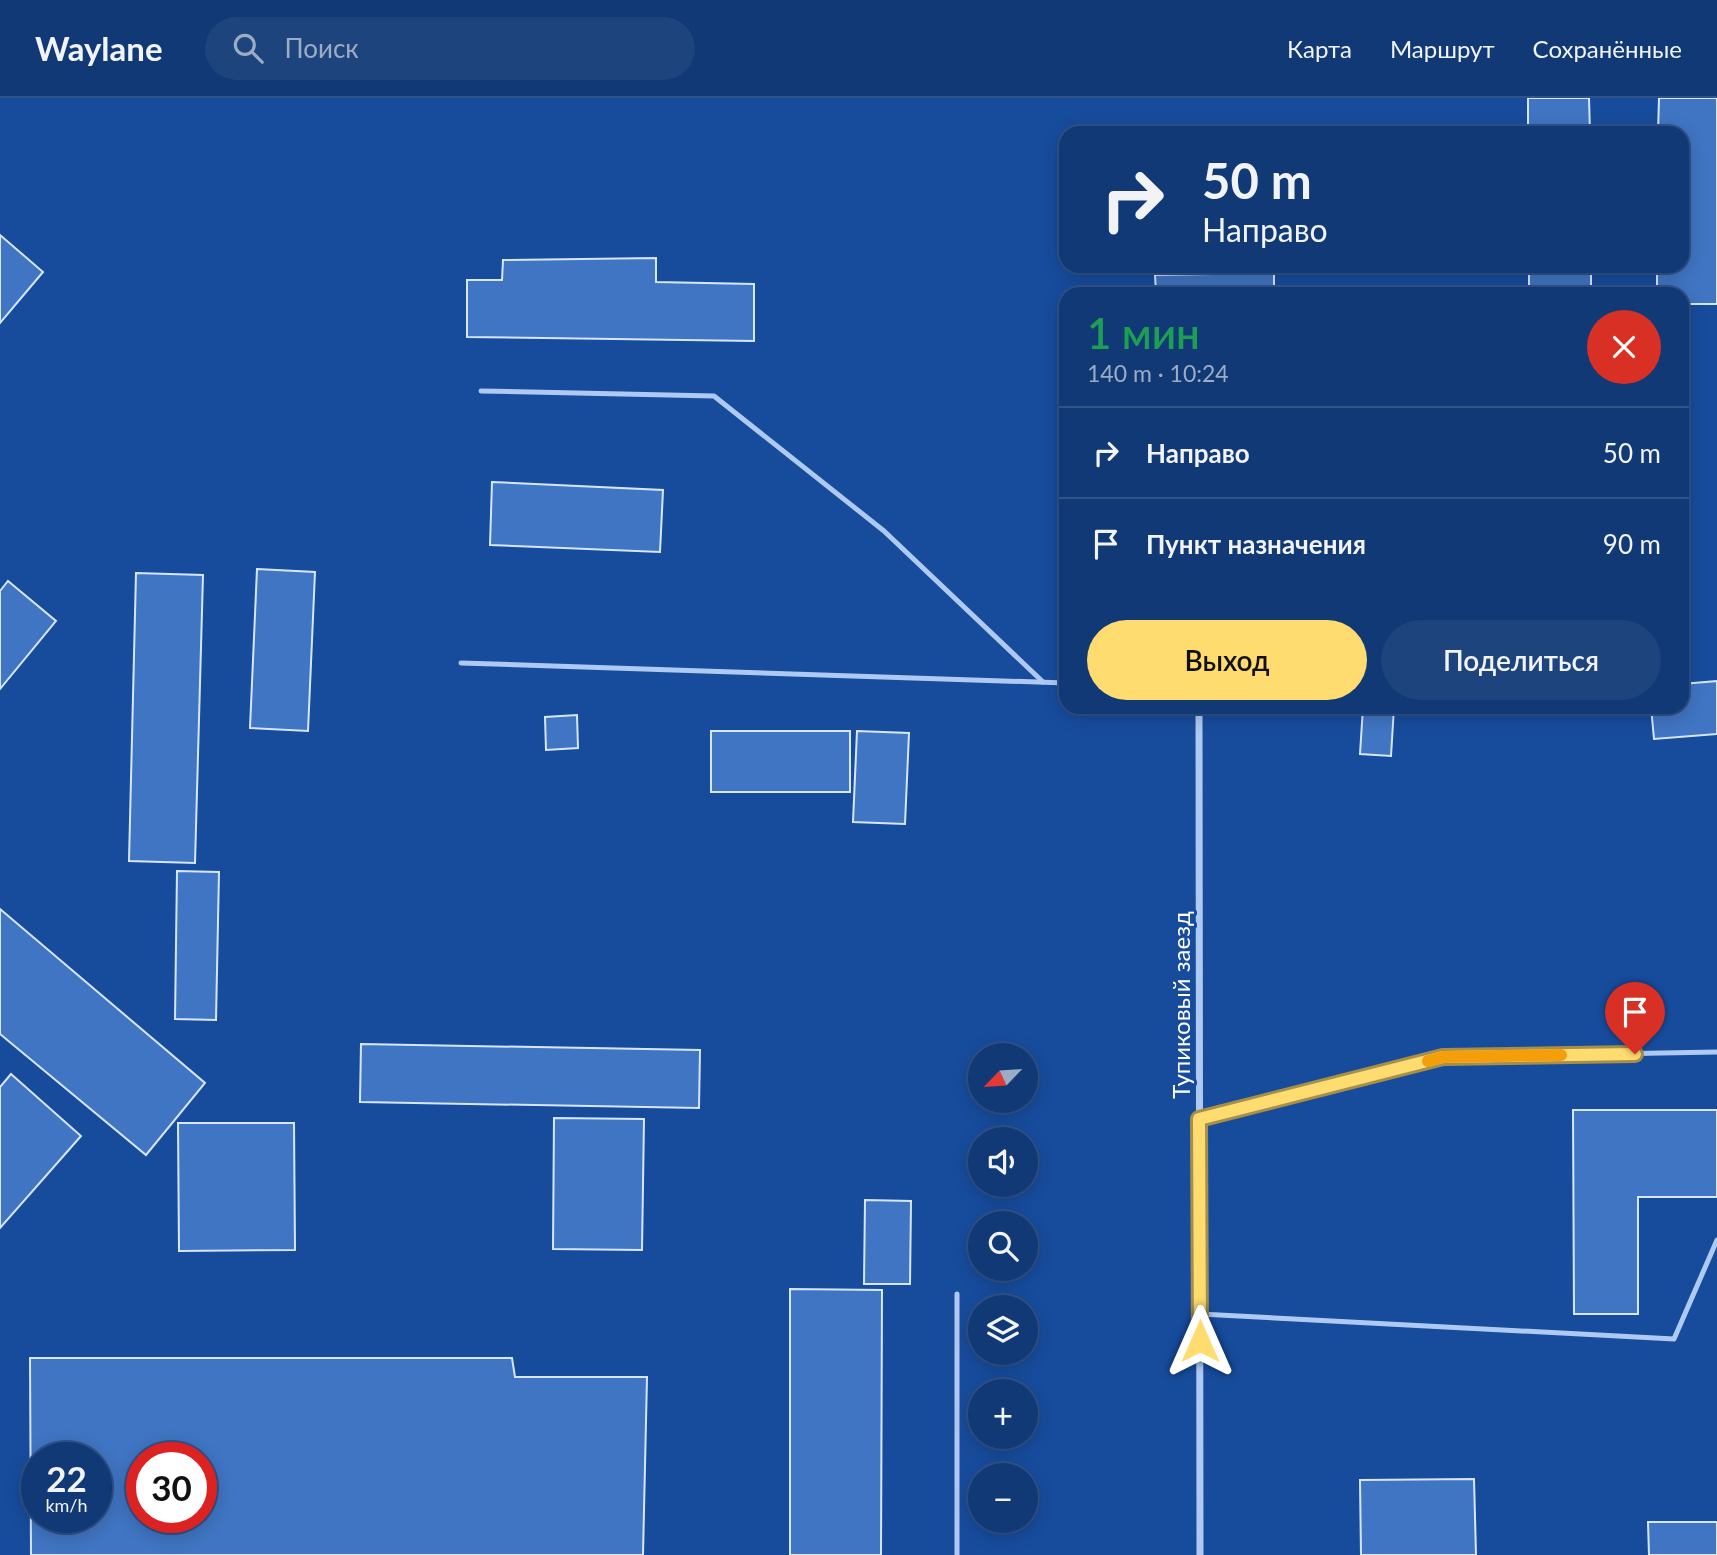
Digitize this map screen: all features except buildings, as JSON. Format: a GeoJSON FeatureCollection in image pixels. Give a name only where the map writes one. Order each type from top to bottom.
{"type":"FeatureCollection","features":[{"type":"Feature","properties":{"kind":"street","name":"Тупиковый заезд"},"geometry":{"type":"LineString","coordinates":[[1199,714],[1200,1555]]}},
{"type":"Feature","properties":{"kind":"lane"},"geometry":{"type":"LineString","coordinates":[[481,391],[713,396],[884,531],[1043,682]]}},
{"type":"Feature","properties":{"kind":"lane"},"geometry":{"type":"LineString","coordinates":[[461,663],[1059,683]]}},
{"type":"Feature","properties":{"kind":"lane"},"geometry":{"type":"LineString","coordinates":[[1199,1119],[1443,1057],[1717,1052]]}},
{"type":"Feature","properties":{"kind":"lane"},"geometry":{"type":"LineString","coordinates":[[1200,1314],[1674,1339],[1717,1240]]}},
{"type":"Feature","properties":{"kind":"lane"},"geometry":{"type":"LineString","coordinates":[[957,1294],[957,1555]]}},
{"type":"Feature","properties":{"kind":"slow traffic"},"geometry":{"type":"LineString","coordinates":[[1428,1061],[1443,1057],[1561,1055]]}},
{"type":"Feature","properties":{"kind":"route"},"geometry":{"type":"LineString","coordinates":[[1200,1341],[1199,1119],[1443,1057],[1635,1054]]}}]}
